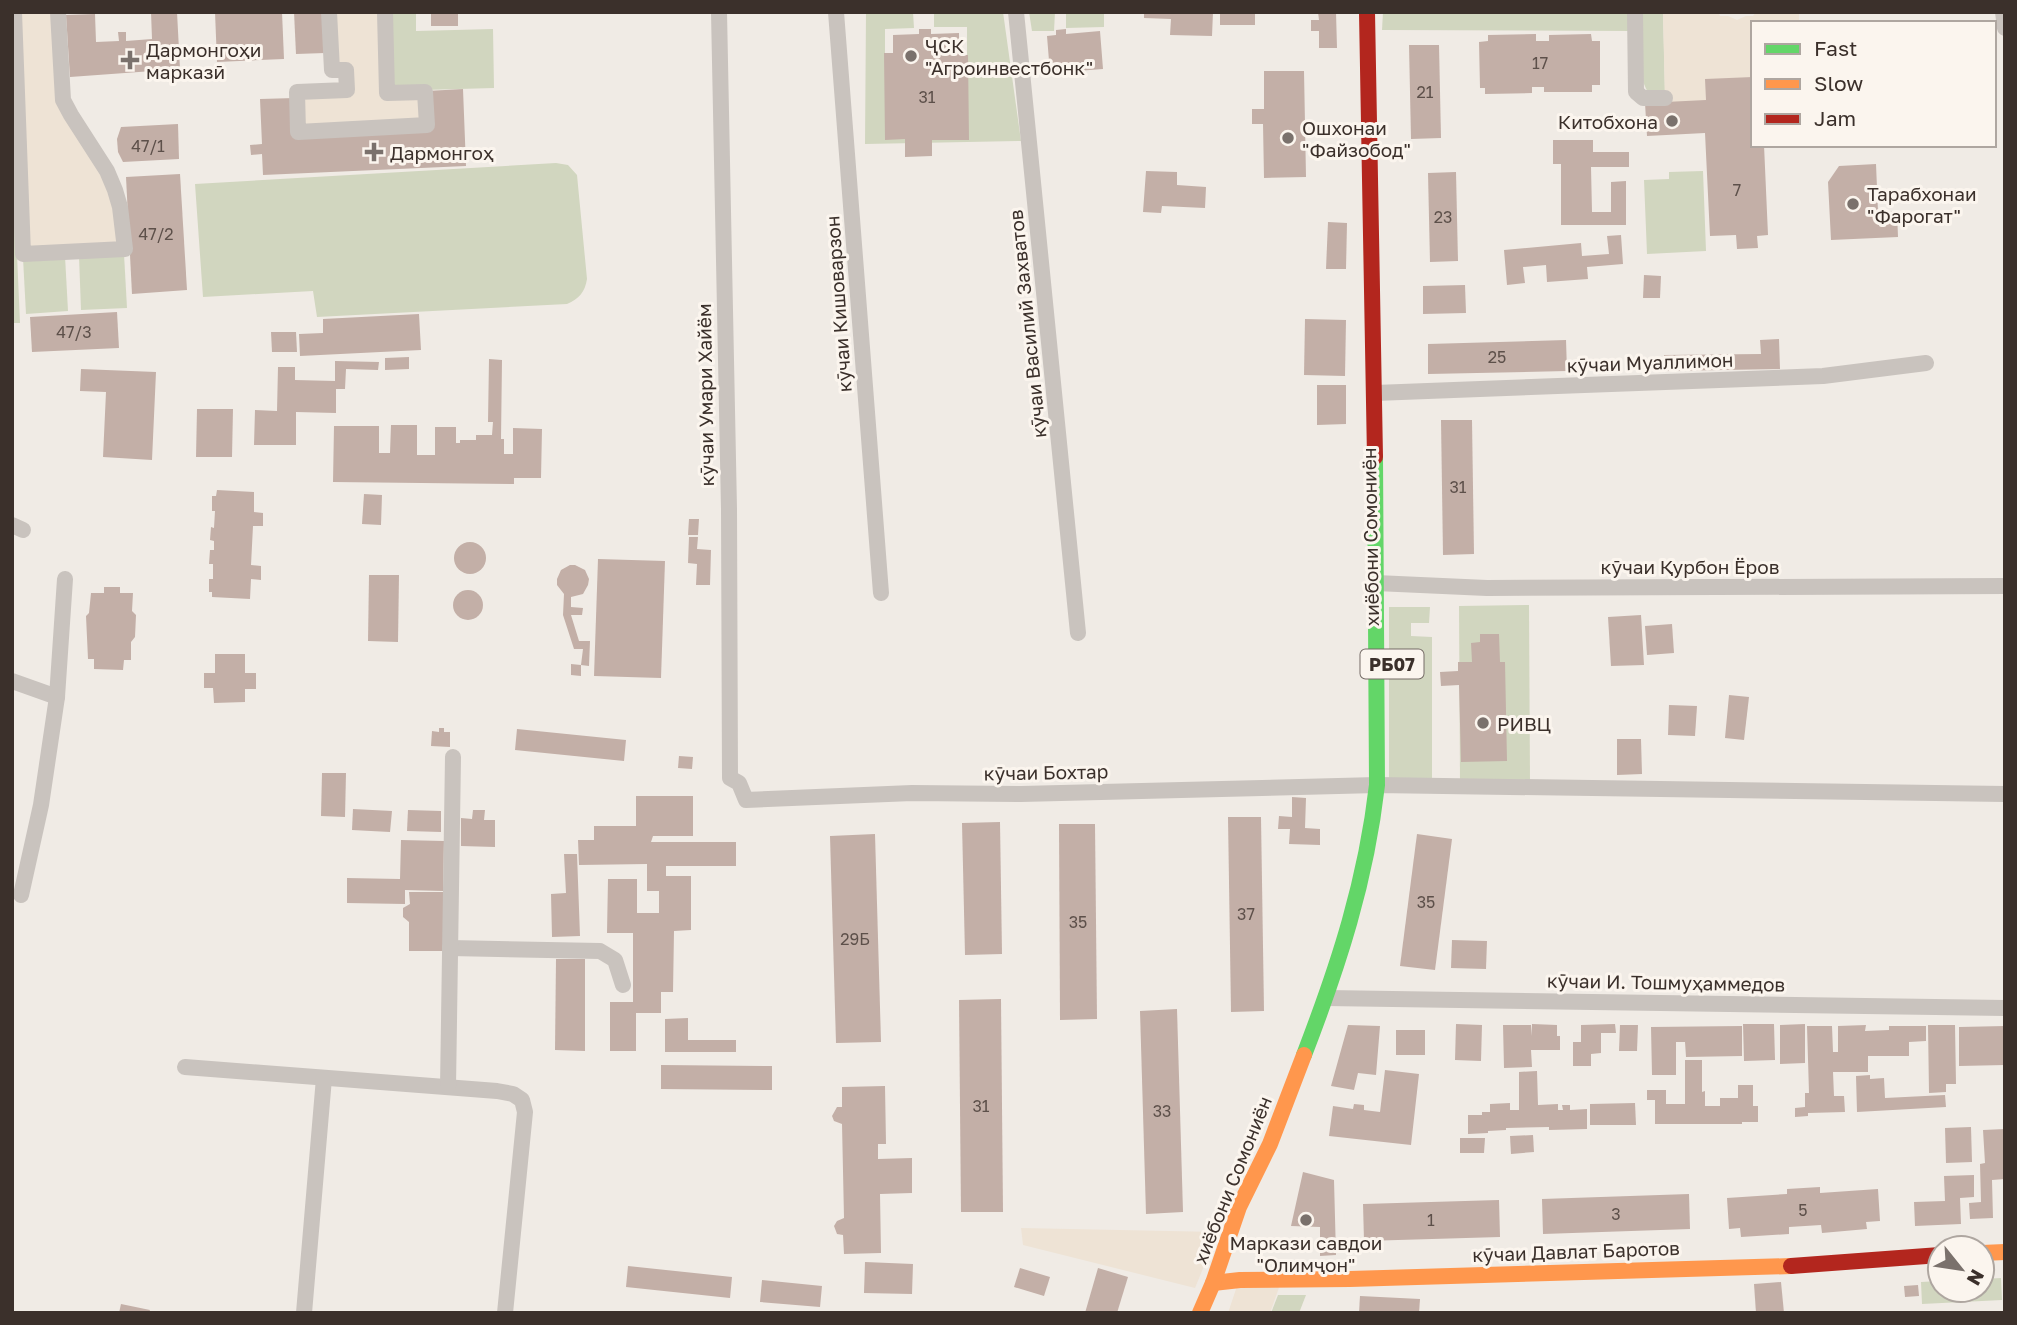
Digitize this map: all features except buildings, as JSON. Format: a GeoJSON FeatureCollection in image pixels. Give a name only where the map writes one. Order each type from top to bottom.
{"type":"FeatureCollection","features":[{"type":"Feature","properties":{"kind":"main road","name":"хиёбони Сомониён"},"geometry":{"type":"LineString","coordinates":[[1367,12],[1389,583],[1384,785]]}},
{"type":"Feature","properties":{"kind":"main road","name":"хиёбони Сомониён"},"geometry":{"type":"LineString","coordinates":[[1381,12],[1384,209],[1382,392],[1391,488]]}},
{"type":"Feature","properties":{"kind":"main road","name":"хиёбони Сомониён"},"geometry":{"type":"LineString","coordinates":[[1213,1283],[1239,1207],[1270,1144],[1333,998],[1384,785],[1392,664]]}},
{"type":"Feature","properties":{"kind":"main road","name":"кӯчаи Давлат Баротов"},"geometry":{"type":"LineString","coordinates":[[1213,1283],[1240,1280],[1812,1265],[1926,1256]]}},
{"type":"Feature","properties":{"kind":"main road","name":"РБ07"},"geometry":{"type":"LineString","coordinates":[[1200,1313],[1213,1283]]}},
{"type":"Feature","properties":{"kind":"street"},"geometry":{"type":"LineString","coordinates":[[14,12],[23,254],[125,250],[120,207],[115,190],[107,171],[63,100],[58,12]]}},
{"type":"Feature","properties":{"kind":"street"},"geometry":{"type":"LineString","coordinates":[[329,12],[332,70],[346,70],[347,90],[297,92],[298,132],[427,125],[425,92],[387,93],[385,12]]}},
{"type":"Feature","properties":{"kind":"street","name":"кӯчаи Умари Хайём"},"geometry":{"type":"LineString","coordinates":[[719,12],[729,509],[730,778]]}},
{"type":"Feature","properties":{"kind":"street","name":"кӯчаи Кишоварзон"},"geometry":{"type":"LineString","coordinates":[[836,12],[881,593]]}},
{"type":"Feature","properties":{"kind":"street","name":"кӯчаи Василий Захватов"},"geometry":{"type":"LineString","coordinates":[[1016,12],[1078,633]]}},
{"type":"Feature","properties":{"kind":"street"},"geometry":{"type":"LineString","coordinates":[[1635,12],[1636,92],[1643,98],[1665,98]]}},
{"type":"Feature","properties":{"kind":"street"},"geometry":{"type":"LineString","coordinates":[[2003,12],[2005,28]]}},
{"type":"Feature","properties":{"kind":"street","name":"кӯчаи Муаллимон"},"geometry":{"type":"LineString","coordinates":[[1382,392],[1823,376],[1926,363]]}},
{"type":"Feature","properties":{"kind":"street"},"geometry":{"type":"LineString","coordinates":[[21,895],[41,805],[57,697],[65,579]]}},
{"type":"Feature","properties":{"kind":"street","name":"кӯчаи Қурбон Ёров"},"geometry":{"type":"LineString","coordinates":[[1389,583],[1487,588],[2005,586]]}},
{"type":"Feature","properties":{"kind":"street"},"geometry":{"type":"LineString","coordinates":[[12,681],[57,697]]}},
{"type":"Feature","properties":{"kind":"street"},"geometry":{"type":"LineString","coordinates":[[448,1087],[453,757]]}},
{"type":"Feature","properties":{"kind":"street","name":"кӯчаи Бохтар"},"geometry":{"type":"LineString","coordinates":[[730,778],[739,783],[746,800],[912,793],[1033,794],[1384,785]]}},
{"type":"Feature","properties":{"kind":"street"},"geometry":{"type":"LineString","coordinates":[[1384,785],[2005,794]]}},
{"type":"Feature","properties":{"kind":"street"},"geometry":{"type":"LineString","coordinates":[[450,948],[600,951],[615,960],[624,985]]}},
{"type":"Feature","properties":{"kind":"street","name":"кӯчаи И. Тошмуҳаммедов"},"geometry":{"type":"LineString","coordinates":[[1333,998],[2005,1007]]}},
{"type":"Feature","properties":{"kind":"street"},"geometry":{"type":"LineString","coordinates":[[185,1068],[497,1091],[513,1094],[522,1100],[525,1112],[505,1313]]}},
{"type":"Feature","properties":{"kind":"street"},"geometry":{"type":"LineString","coordinates":[[304,1313],[324,1078]]}},
{"type":"Feature","properties":{"kind":"green space"},"geometry":{"type":"Polygon","coordinates":[[[385,12],[416,12],[416,31],[493,29],[494,88],[387,91],[385,12]]]}},
{"type":"Feature","properties":{"kind":"green space"},"geometry":{"type":"Polygon","coordinates":[[[866,12],[913,12],[914,28],[885,29],[885,53],[967,55],[967,27],[934,27],[934,12],[1003,12],[1021,141],[865,144],[866,12]]]}},
{"type":"Feature","properties":{"kind":"green space"},"geometry":{"type":"Polygon","coordinates":[[[1029,12],[1055,12],[1054,31],[1032,31],[1029,12]]]}},
{"type":"Feature","properties":{"kind":"green space"},"geometry":{"type":"Polygon","coordinates":[[[1066,12],[1104,12],[1104,27],[1066,28],[1066,12]]]}},
{"type":"Feature","properties":{"kind":"green space"},"geometry":{"type":"Polygon","coordinates":[[[1383,12],[1633,12],[1633,31],[1382,30],[1383,12]]]}},
{"type":"Feature","properties":{"kind":"green space"},"geometry":{"type":"Polygon","coordinates":[[[1639,12],[1663,12],[1665,93],[1648,93],[1640,75],[1639,12]]]}},
{"type":"Feature","properties":{"kind":"green space"},"geometry":{"type":"Polygon","coordinates":[[[12,140],[20,323],[12,323],[12,140]]]}},
{"type":"Feature","properties":{"kind":"green space"},"geometry":{"type":"Polygon","coordinates":[[[556,163],[568,165],[577,175],[587,279],[581,294],[567,304],[317,317],[313,291],[203,297],[195,184],[556,163]]]}},
{"type":"Feature","properties":{"kind":"green space"},"geometry":{"type":"Polygon","coordinates":[[[1703,171],[1706,251],[1647,254],[1644,180],[1669,179],[1669,172],[1703,171]]]}},
{"type":"Feature","properties":{"kind":"green space"},"geometry":{"type":"Polygon","coordinates":[[[124,254],[127,308],[81,310],[79,256],[124,254]]]}},
{"type":"Feature","properties":{"kind":"green space"},"geometry":{"type":"Polygon","coordinates":[[[65,256],[68,311],[26,314],[23,258],[65,256]]]}},
{"type":"Feature","properties":{"kind":"green space"},"geometry":{"type":"Polygon","coordinates":[[[1529,605],[1530,782],[1460,782],[1459,606],[1529,605]]]}},
{"type":"Feature","properties":{"kind":"green space"},"geometry":{"type":"Polygon","coordinates":[[[1389,607],[1430,607],[1429,623],[1411,623],[1411,636],[1432,637],[1432,779],[1389,779],[1389,607]]]}},
{"type":"Feature","properties":{"kind":"green space"},"geometry":{"type":"Polygon","coordinates":[[[1996,1278],[2001,1278],[2002,1300],[1996,1300],[1996,1278]]]}},
{"type":"Feature","properties":{"kind":"green space"},"geometry":{"type":"Polygon","coordinates":[[[1921,1282],[1926,1282],[1926,1304],[1922,1304],[1921,1282]]]}},
{"type":"Feature","properties":{"kind":"green space"},"geometry":{"type":"Polygon","coordinates":[[[1278,1295],[1306,1295],[1299,1313],[1271,1313],[1278,1295]]]}},
{"type":"Feature","properties":{"kind":"shaded area"},"geometry":{"type":"Polygon","coordinates":[[[14,12],[58,12],[62,94],[107,171],[125,249],[23,254],[14,12]]]}},
{"type":"Feature","properties":{"kind":"shaded area"},"geometry":{"type":"Polygon","coordinates":[[[329,12],[385,12],[387,93],[425,92],[427,125],[298,132],[297,92],[347,90],[346,70],[332,70],[329,12]]]}},
{"type":"Feature","properties":{"kind":"shaded area"},"geometry":{"type":"Polygon","coordinates":[[[1663,12],[1718,12],[1720,16],[1737,20],[1753,16],[1756,12],[1799,12],[1799,21],[1751,21],[1751,99],[1665,103],[1663,12]]]}},
{"type":"Feature","properties":{"kind":"shaded area"},"geometry":{"type":"Polygon","coordinates":[[[1021,1228],[1218,1232],[1195,1288],[1023,1245],[1021,1228]]]}},
{"type":"Feature","properties":{"kind":"shaded area"},"geometry":{"type":"Polygon","coordinates":[[[1239,1280],[1281,1282],[1270,1313],[1228,1313],[1239,1280]]]}},
{"type":"Feature","properties":{"kind":"traffic: fast"},"geometry":{"type":"LineString","coordinates":[[1304,1055],[1350,922],[1366,855],[1377,785],[1375,457]]}},
{"type":"Feature","properties":{"kind":"traffic: slow"},"geometry":{"type":"LineString","coordinates":[[1200,1313],[1239,1207],[1270,1144],[1304,1055]]}},
{"type":"Feature","properties":{"kind":"traffic: slow"},"geometry":{"type":"LineString","coordinates":[[1996,1252],[2005,1252]]}},
{"type":"Feature","properties":{"kind":"traffic: slow"},"geometry":{"type":"LineString","coordinates":[[1213,1283],[1240,1280],[1791,1266]]}},
{"type":"Feature","properties":{"kind":"traffic: jam"},"geometry":{"type":"LineString","coordinates":[[1367,12],[1375,457]]}},
{"type":"Feature","properties":{"kind":"traffic: jam"},"geometry":{"type":"LineString","coordinates":[[1791,1266],[1926,1256]]}},
{"type":"Feature","properties":{"kind":"place","name":"ҶСК \"Агроинвестбонк\""},"geometry":{"type":"Point","coordinates":[911,56]}},
{"type":"Feature","properties":{"kind":"place","name":"Дармонгоҳи марказӣ"},"geometry":{"type":"Point","coordinates":[130,60]}},
{"type":"Feature","properties":{"kind":"place","name":"Китобхона"},"geometry":{"type":"Point","coordinates":[1672,121]}},
{"type":"Feature","properties":{"kind":"place","name":"Ошхонаи \"Файзобод\""},"geometry":{"type":"Point","coordinates":[1288,138]}},
{"type":"Feature","properties":{"kind":"place","name":"Дармонгоҳ"},"geometry":{"type":"Point","coordinates":[374,152]}},
{"type":"Feature","properties":{"kind":"place","name":"Тарабхонаи \"Фарогат\""},"geometry":{"type":"Point","coordinates":[1853,204]}},
{"type":"Feature","properties":{"kind":"place","name":"РИВЦ"},"geometry":{"type":"Point","coordinates":[1483,723]}},
{"type":"Feature","properties":{"kind":"place","name":"Маркази савдои \"Олимҷон\""},"geometry":{"type":"Point","coordinates":[1306,1220]}}]}
